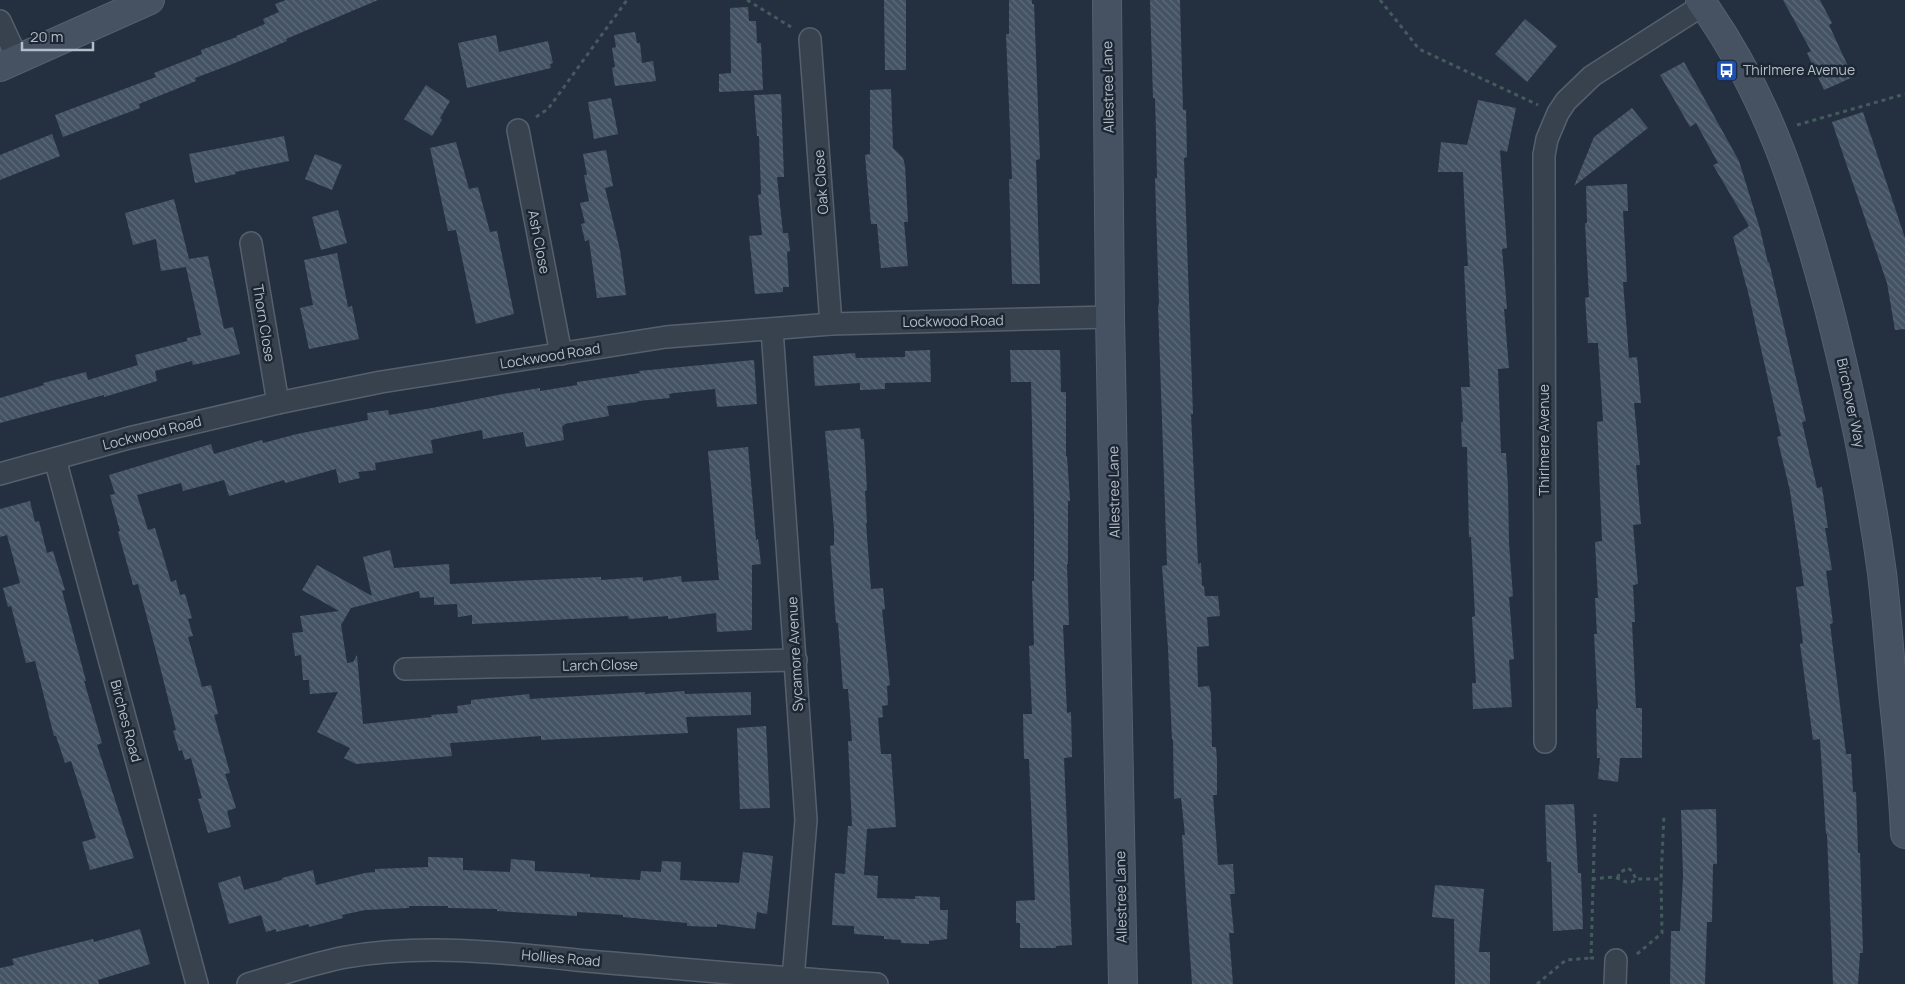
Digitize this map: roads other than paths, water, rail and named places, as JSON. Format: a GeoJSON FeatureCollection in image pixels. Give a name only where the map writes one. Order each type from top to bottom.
{"type":"FeatureCollection","features":[{"type":"Feature","properties":{"kind":"street"},"geometry":{"type":"LineString","coordinates":[[0,21],[9,63],[150,0]]}},
{"type":"Feature","properties":{"kind":"street","name":"Allestree Lane"},"geometry":{"type":"LineString","coordinates":[[1107,0],[1110,317],[1122,984]]}},
{"type":"Feature","properties":{"kind":"street","name":"Thirlmere Avenue"},"geometry":{"type":"LineString","coordinates":[[1545,742],[1544,155],[1547,139],[1558,113],[1566,101],[1592,76],[1701,2]]}},
{"type":"Feature","properties":{"kind":"street","name":"Birchover Way"},"geometry":{"type":"LineString","coordinates":[[1701,2],[1749,80],[1774,131],[1813,247],[1844,368],[1860,444],[1882,573],[1903,792],[1905,834]]}},
{"type":"Feature","properties":{"kind":"street","name":"Oak Close"},"geometry":{"type":"LineString","coordinates":[[810,39],[831,324]]}},
{"type":"Feature","properties":{"kind":"street","name":"Ash Close"},"geometry":{"type":"LineString","coordinates":[[518,130],[561,354]]}},
{"type":"Feature","properties":{"kind":"street","name":"Thorn Close"},"geometry":{"type":"LineString","coordinates":[[251,243],[278,403]]}},
{"type":"Feature","properties":{"kind":"street","name":"Lockwood Road"},"geometry":{"type":"LineString","coordinates":[[0,474],[129,438],[278,403],[381,382],[666,338],[831,324],[1110,317]]}},
{"type":"Feature","properties":{"kind":"street","name":"Sycamore Avenue"},"geometry":{"type":"LineString","coordinates":[[772,329],[806,820],[793,979]]}},
{"type":"Feature","properties":{"kind":"street","name":"Birches Road"},"geometry":{"type":"LineString","coordinates":[[54,459],[197,984]]}},
{"type":"Feature","properties":{"kind":"street","name":"Larch Close"},"geometry":{"type":"LineString","coordinates":[[405,669],[796,660]]}},
{"type":"Feature","properties":{"kind":"street","name":"Hollies Road"},"geometry":{"type":"LineString","coordinates":[[248,984],[345,957],[387,952],[436,950],[515,954],[793,979],[877,984]]}},
{"type":"Feature","properties":{"kind":"street"},"geometry":{"type":"LineString","coordinates":[[1614,984],[1616,960]]}},
{"type":"Feature","properties":{"kind":"place","name":"Thirlmere Avenue"},"geometry":{"type":"Point","coordinates":[1727,70]}}]}
